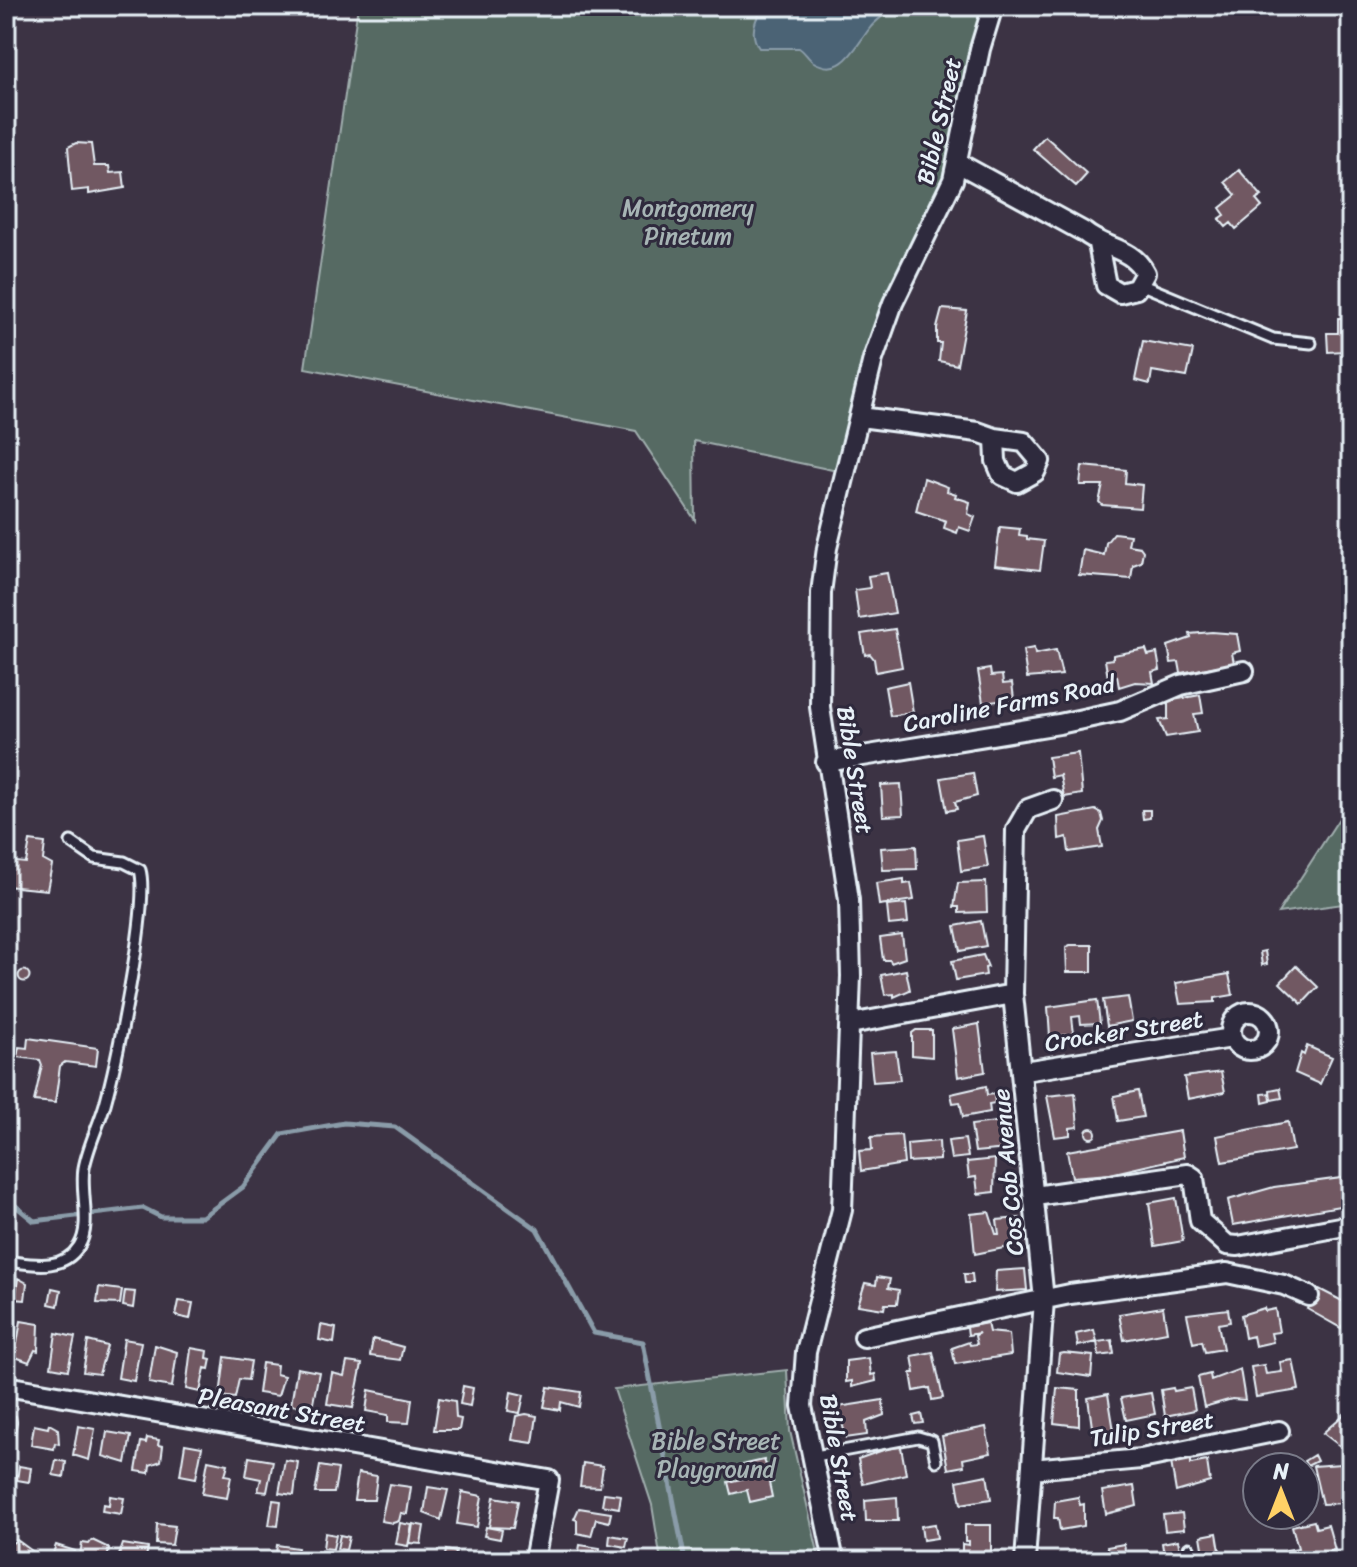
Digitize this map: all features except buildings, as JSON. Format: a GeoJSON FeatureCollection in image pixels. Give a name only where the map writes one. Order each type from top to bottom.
{"type":"FeatureCollection","features":[{"type":"Feature","properties":{"kind":"street","name":"Bible Street"},"geometry":{"type":"LineString","coordinates":[[834,1561],[810,1457],[802,1406],[804,1369],[842,1210],[850,1024],[849,900],[826,762],[819,680],[821,593],[827,548],[873,359],[889,313],[938,216],[958,163],[980,49],[993,6]]}},
{"type":"Feature","properties":{"kind":"street"},"geometry":{"type":"LineString","coordinates":[[958,163],[1084,232],[1098,244],[1114,246],[1134,258],[1145,273],[1140,284],[1130,292],[1120,293],[1106,285],[1098,244]]}},
{"type":"Feature","properties":{"kind":"street"},"geometry":{"type":"LineString","coordinates":[[860,417],[978,432],[995,438]]}},
{"type":"Feature","properties":{"kind":"street","name":"Caroline Farms Road"},"geometry":{"type":"LineString","coordinates":[[826,762],[1120,711],[1181,685],[1244,671]]}},
{"type":"Feature","properties":{"kind":"street","name":"Cos Cob Avenue"},"geometry":{"type":"LineString","coordinates":[[1025,1561],[1044,1300],[1024,1071],[1013,994],[1016,830],[1028,809],[1053,800]]}},
{"type":"Feature","properties":{"kind":"street"},"geometry":{"type":"LineString","coordinates":[[850,1024],[1013,994]]}},
{"type":"Feature","properties":{"kind":"street","name":"Crocker Street"},"geometry":{"type":"LineString","coordinates":[[1024,1071],[1232,1038]]}},
{"type":"Feature","properties":{"kind":"street"},"geometry":{"type":"LineString","coordinates":[[1035,1196],[1188,1174],[1194,1178],[1200,1221],[1227,1245],[1238,1246],[1345,1226]]}},
{"type":"Feature","properties":{"kind":"street"},"geometry":{"type":"LineString","coordinates":[[864,1337],[1044,1300],[1227,1273],[1284,1285],[1309,1296]]}},
{"type":"Feature","properties":{"kind":"street","name":"Pleasant Street"},"geometry":{"type":"LineString","coordinates":[[6,1386],[549,1480],[534,1561]]}},
{"type":"Feature","properties":{"kind":"street","name":"Tulip Street"},"geometry":{"type":"LineString","coordinates":[[1032,1469],[1141,1459],[1279,1431]]}},
{"type":"Feature","properties":{"kind":"lane"},"geometry":{"type":"LineString","coordinates":[[1140,284],[1273,339],[1311,343]]}},
{"type":"Feature","properties":{"kind":"lane"},"geometry":{"type":"LineString","coordinates":[[6,1261],[59,1263],[79,1246],[84,1229],[84,1169],[109,1089],[136,937],[142,876],[131,864],[94,858],[71,842]]}},
{"type":"Feature","properties":{"kind":"lane"},"geometry":{"type":"LineString","coordinates":[[810,1457],[918,1437],[932,1441],[936,1461]]}},
{"type":"Feature","properties":{"kind":"lane"},"geometry":{"type":"LineString","coordinates":[[1189,1548],[1190,1561]]}},
{"type":"Feature","properties":{"kind":"green space","name":"Montgomery Pinetum"},"geometry":{"type":"Polygon","coordinates":[[[358,6],[983,6],[941,183],[889,302],[847,473],[694,441],[695,520],[636,431],[305,368],[358,6]]]}},
{"type":"Feature","properties":{"kind":"green space"},"geometry":{"type":"Polygon","coordinates":[[[1351,800],[1351,903],[1278,913],[1351,800]]]}},
{"type":"Feature","properties":{"kind":"green space","name":"Bible Street Playground"},"geometry":{"type":"Polygon","coordinates":[[[787,1370],[790,1431],[820,1561],[661,1561],[652,1505],[614,1389],[787,1370]]]}},
{"type":"Feature","properties":{"kind":"water"},"geometry":{"type":"Polygon","coordinates":[[[765,6],[892,6],[872,25],[847,59],[832,67],[812,61],[799,48],[759,48],[754,37],[754,26],[765,6]]]}},
{"type":"Feature","properties":{"kind":"waterway"},"geometry":{"type":"LineString","coordinates":[[6,1198],[34,1221],[143,1208],[161,1217],[202,1217],[243,1187],[282,1134],[344,1123],[395,1127],[537,1229],[594,1333],[643,1342],[685,1561]]}}]}
